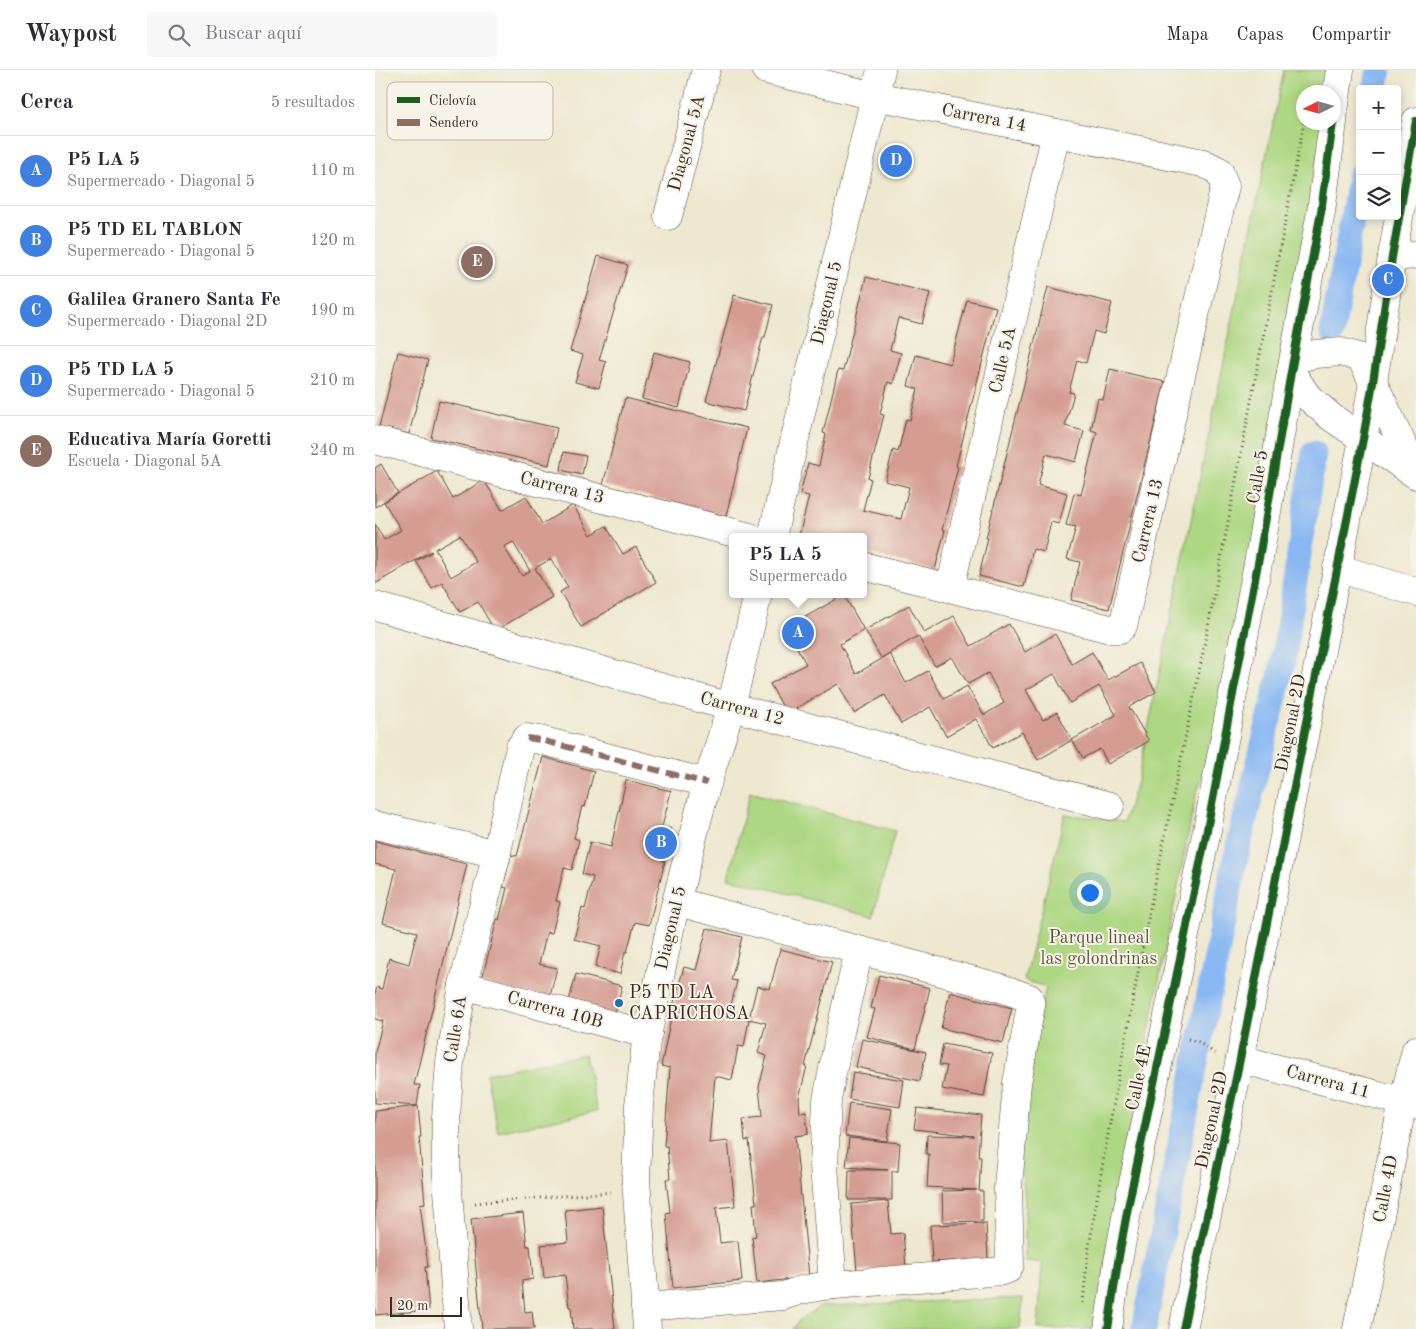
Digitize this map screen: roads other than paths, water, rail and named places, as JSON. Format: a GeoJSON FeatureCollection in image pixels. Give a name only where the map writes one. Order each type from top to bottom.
{"type":"FeatureCollection","features":[{"type":"Feature","properties":{"kind":"street","name":"Diagonal 5A"},"geometry":{"type":"LineString","coordinates":[[668,216],[706,70]]}},
{"type":"Feature","properties":{"kind":"street","name":"Carrera 14"},"geometry":{"type":"LineString","coordinates":[[766,70],[875,96],[1203,164]]}},
{"type":"Feature","properties":{"kind":"street","name":"Diagonal 5"},"geometry":{"type":"LineString","coordinates":[[773,533],[881,70]]}},
{"type":"Feature","properties":{"kind":"street"},"geometry":{"type":"LineString","coordinates":[[1338,85],[1340,70]]}},
{"type":"Feature","properties":{"kind":"street","name":"Diagonal 2D"},"geometry":{"type":"LineString","coordinates":[[1183,1329],[1240,1059],[1373,382],[1404,256],[1416,121]]}},
{"type":"Feature","properties":{"kind":"street","name":"Calle 5"},"geometry":{"type":"LineString","coordinates":[[1206,835],[1259,558],[1300,361],[1332,130]]}},
{"type":"Feature","properties":{"kind":"street","name":"Calle 5A"},"geometry":{"type":"LineString","coordinates":[[950,588],[1056,133]]}},
{"type":"Feature","properties":{"kind":"street","name":"Carrera 13"},"geometry":{"type":"LineString","coordinates":[[867,567],[1110,629],[1120,629],[1123,626],[1225,186],[1219,171],[1203,164]]}},
{"type":"Feature","properties":{"kind":"street"},"geometry":{"type":"LineString","coordinates":[[1341,352],[1361,358],[1416,474],[1331,417],[1308,397],[1300,361],[1341,352]]}},
{"type":"Feature","properties":{"kind":"street","name":"Carrera 13"},"geometry":{"type":"LineString","coordinates":[[375,440],[735,533]]}},
{"type":"Feature","properties":{"kind":"street"},"geometry":{"type":"LineString","coordinates":[[1337,568],[1416,592]]}},
{"type":"Feature","properties":{"kind":"street","name":"Diagonal 5"},"geometry":{"type":"LineString","coordinates":[[646,1318],[636,1180],[639,1104],[648,1027],[677,900],[707,783],[731,707],[756,598]]}},
{"type":"Feature","properties":{"kind":"street","name":"Carrera 12"},"geometry":{"type":"LineString","coordinates":[[375,606],[731,707],[1110,806]]}},
{"type":"Feature","properties":{"kind":"street","name":"Calle 6A"},"geometry":{"type":"LineString","coordinates":[[458,1329],[446,1162],[446,1117],[450,1062],[463,985],[497,854],[521,747],[527,738],[540,740],[707,783]]}},
{"type":"Feature","properties":{"kind":"street"},"geometry":{"type":"LineString","coordinates":[[375,825],[497,854]]}},
{"type":"Feature","properties":{"kind":"street","name":"Calle 4E"},"geometry":{"type":"LineString","coordinates":[[1108,1329],[1126,1216],[1206,835]]}},
{"type":"Feature","properties":{"kind":"street"},"geometry":{"type":"LineString","coordinates":[[646,1318],[783,1296],[801,1290],[833,1285],[1002,1271],[1009,1267],[1008,1187],[1017,1083],[1031,1005],[1030,1000],[1025,996],[998,987],[689,905],[677,900]]}},
{"type":"Feature","properties":{"kind":"street"},"geometry":{"type":"LineString","coordinates":[[833,1285],[824,1164],[827,1100],[840,1032],[859,951]]}},
{"type":"Feature","properties":{"kind":"street","name":"Carrera 10B"},"geometry":{"type":"LineString","coordinates":[[463,985],[635,1032],[648,1033]]}},
{"type":"Feature","properties":{"kind":"street","name":"Calle 4D"},"geometry":{"type":"LineString","coordinates":[[1357,1329],[1410,1104],[1416,1050]]}},
{"type":"Feature","properties":{"kind":"street","name":"Carrera 11"},"geometry":{"type":"LineString","coordinates":[[1240,1059],[1410,1104]]}},
{"type":"Feature","properties":{"kind":"waterway"},"geometry":{"type":"LineString","coordinates":[[1376,85],[1379,70]]}},
{"type":"Feature","properties":{"kind":"waterway"},"geometry":{"type":"LineString","coordinates":[[1332,332],[1356,197]]}},
{"type":"Feature","properties":{"kind":"waterway"},"geometry":{"type":"LineString","coordinates":[[1144,1329],[1236,856],[1283,663],[1314,453]]}},
{"type":"Feature","properties":{"kind":"place","name":"P5 TD LA 5"},"geometry":{"type":"Point","coordinates":[896,161]}},
{"type":"Feature","properties":{"kind":"place","name":"Educativa María Goretti"},"geometry":{"type":"Point","coordinates":[477,262]}},
{"type":"Feature","properties":{"kind":"place","name":"Galilea Granero Santa Fe"},"geometry":{"type":"Point","coordinates":[1388,280]}},
{"type":"Feature","properties":{"kind":"place","name":"P5 LA 5"},"geometry":{"type":"Point","coordinates":[798,633]}},
{"type":"Feature","properties":{"kind":"place","name":"P5 TD EL TABLON"},"geometry":{"type":"Point","coordinates":[661,843]}},
{"type":"Feature","properties":{"kind":"place","name":"P5 TD LA CAPRICHOSA"},"geometry":{"type":"Point","coordinates":[619,1003]}},
{"type":"Feature","properties":{"kind":"park label","name":"Parque lineal las golondrinas"},"geometry":{"type":"Point","coordinates":[1099,948]}}]}
